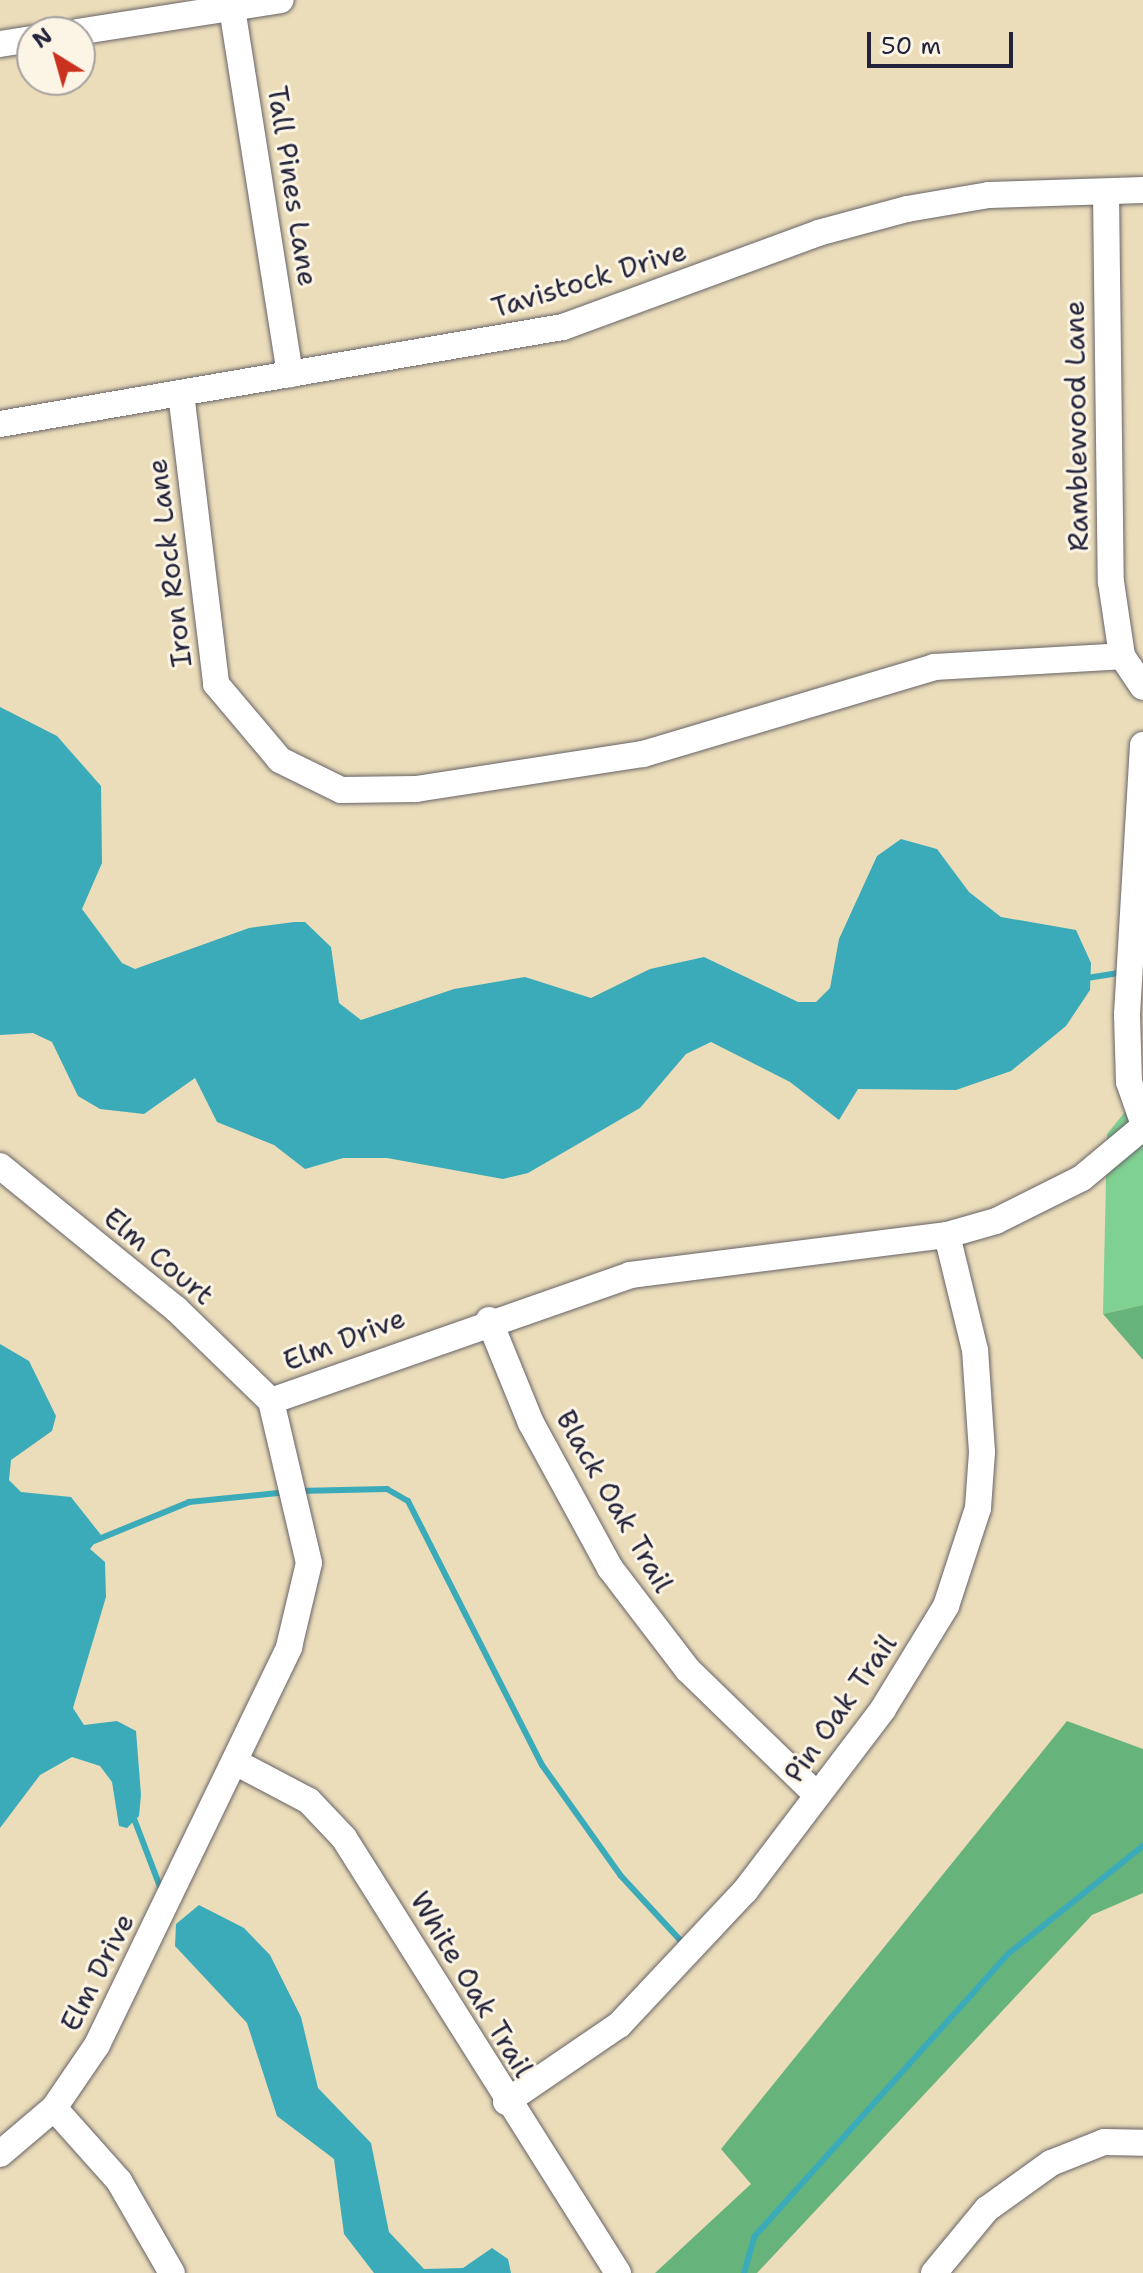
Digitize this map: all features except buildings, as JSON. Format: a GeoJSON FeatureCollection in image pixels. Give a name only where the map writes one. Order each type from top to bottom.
{"type":"FeatureCollection","features":[{"type":"Feature","properties":{"kind":"street"},"geometry":{"type":"LineString","coordinates":[[96,29],[281,0]]}},
{"type":"Feature","properties":{"kind":"street","name":"Tall Pines Lane"},"geometry":{"type":"LineString","coordinates":[[232,8],[290,374]]}},
{"type":"Feature","properties":{"kind":"street","name":"Tavistock Drive"},"geometry":{"type":"LineString","coordinates":[[0,424],[563,327],[818,233],[907,209],[989,195],[1143,190]]}},
{"type":"Feature","properties":{"kind":"street","name":"Ramblewood Lane"},"geometry":{"type":"LineString","coordinates":[[1106,193],[1105,468],[1122,656]]}},
{"type":"Feature","properties":{"kind":"street","name":"Iron Rock Lane"},"geometry":{"type":"LineString","coordinates":[[181,393],[216,684],[266,748],[311,780],[341,790],[391,791],[589,763],[718,735],[908,671],[1122,656]]}},
{"type":"Feature","properties":{"kind":"street"},"geometry":{"type":"LineString","coordinates":[[1122,656],[1143,687]]}},
{"type":"Feature","properties":{"kind":"street"},"geometry":{"type":"LineString","coordinates":[[1143,745],[1127,1015],[1129,1082],[1143,1124]]}},
{"type":"Feature","properties":{"kind":"street","name":"Elm Drive"},"geometry":{"type":"LineString","coordinates":[[0,2154],[54,2108],[97,2045],[237,1763],[289,1647],[309,1563],[271,1401],[489,1320],[630,1275],[947,1235],[996,1221],[1082,1178],[1143,1124]]}},
{"type":"Feature","properties":{"kind":"street","name":"Elm Court"},"geometry":{"type":"LineString","coordinates":[[0,1166],[176,1309],[271,1401]]}},
{"type":"Feature","properties":{"kind":"street","name":"Pin Oak Trail"},"geometry":{"type":"LineString","coordinates":[[506,2102],[619,2025],[745,1891],[883,1709],[946,1606],[978,1508],[975,1350],[947,1235]]}},
{"type":"Feature","properties":{"kind":"street","name":"Black Oak Trail"},"geometry":{"type":"LineString","coordinates":[[489,1320],[531,1423],[610,1568],[688,1670],[817,1795]]}},
{"type":"Feature","properties":{"kind":"street","name":"White Oak Trail"},"geometry":{"type":"LineString","coordinates":[[237,1763],[309,1801],[344,1838],[506,2102],[618,2273]]}},
{"type":"Feature","properties":{"kind":"street"},"geometry":{"type":"LineString","coordinates":[[54,2108],[119,2181],[172,2273]]}},
{"type":"Feature","properties":{"kind":"street"},"geometry":{"type":"LineString","coordinates":[[934,2273],[987,2209],[1030,2176],[1104,2142],[1143,2143]]}},
{"type":"Feature","properties":{"kind":"green space"},"geometry":{"type":"Polygon","coordinates":[[[1143,1090],[1143,1305],[1103,1314],[1107,1134],[1143,1090]]]}},
{"type":"Feature","properties":{"kind":"green space"},"geometry":{"type":"Polygon","coordinates":[[[1143,1305],[1143,1360],[1103,1314],[1143,1305]]]}},
{"type":"Feature","properties":{"kind":"green space"},"geometry":{"type":"Polygon","coordinates":[[[1067,1721],[1143,1749],[1143,1893],[1092,1915],[757,2273],[655,2273],[751,2184],[721,2149],[1067,1721]]]}},
{"type":"Feature","properties":{"kind":"water"},"geometry":{"type":"Polygon","coordinates":[[[0,707],[57,736],[101,786],[102,863],[82,909],[122,963],[135,969],[249,928],[305,922],[331,947],[339,1003],[361,1020],[454,989],[525,977],[591,998],[650,969],[704,957],[798,1002],[816,1002],[830,988],[839,939],[877,856],[901,839],[937,849],[969,892],[1001,917],[1076,930],[1091,963],[1090,990],[1066,1026],[1011,1071],[956,1090],[858,1089],[839,1120],[790,1082],[711,1042],[686,1054],[640,1108],[528,1173],[503,1179],[387,1158],[343,1158],[305,1169],[274,1145],[217,1122],[195,1078],[144,1114],[100,1109],[78,1096],[52,1042],[33,1033],[0,1035],[0,707]]]}},
{"type":"Feature","properties":{"kind":"water"},"geometry":{"type":"Polygon","coordinates":[[[0,1344],[29,1361],[56,1416],[52,1431],[11,1460],[9,1480],[21,1492],[71,1497],[101,1535],[90,1549],[105,1562],[106,1597],[73,1708],[84,1725],[117,1721],[136,1731],[141,1795],[139,1816],[127,1828],[119,1826],[112,1782],[100,1766],[72,1757],[40,1775],[0,1828],[0,1344]]]}},
{"type":"Feature","properties":{"kind":"water"},"geometry":{"type":"Polygon","coordinates":[[[199,1905],[244,1928],[270,1955],[301,2017],[318,2088],[371,2143],[389,2232],[424,2269],[463,2268],[492,2248],[508,2259],[511,2273],[374,2273],[344,2234],[334,2159],[277,2116],[247,2023],[175,1946],[176,1924],[199,1905]]]}},
{"type":"Feature","properties":{"kind":"waterway"},"geometry":{"type":"LineString","coordinates":[[1087,978],[1124,972]]}},
{"type":"Feature","properties":{"kind":"waterway"},"geometry":{"type":"LineString","coordinates":[[298,1491],[387,1489],[408,1501],[542,1765],[621,1876],[682,1942]]}},
{"type":"Feature","properties":{"kind":"waterway"},"geometry":{"type":"LineString","coordinates":[[94,1541],[189,1502],[287,1492]]}},
{"type":"Feature","properties":{"kind":"waterway"},"geometry":{"type":"LineString","coordinates":[[133,1816],[162,1892]]}},
{"type":"Feature","properties":{"kind":"waterway"},"geometry":{"type":"LineString","coordinates":[[744,2273],[754,2237],[1008,1954],[1143,1846]]}}]}
